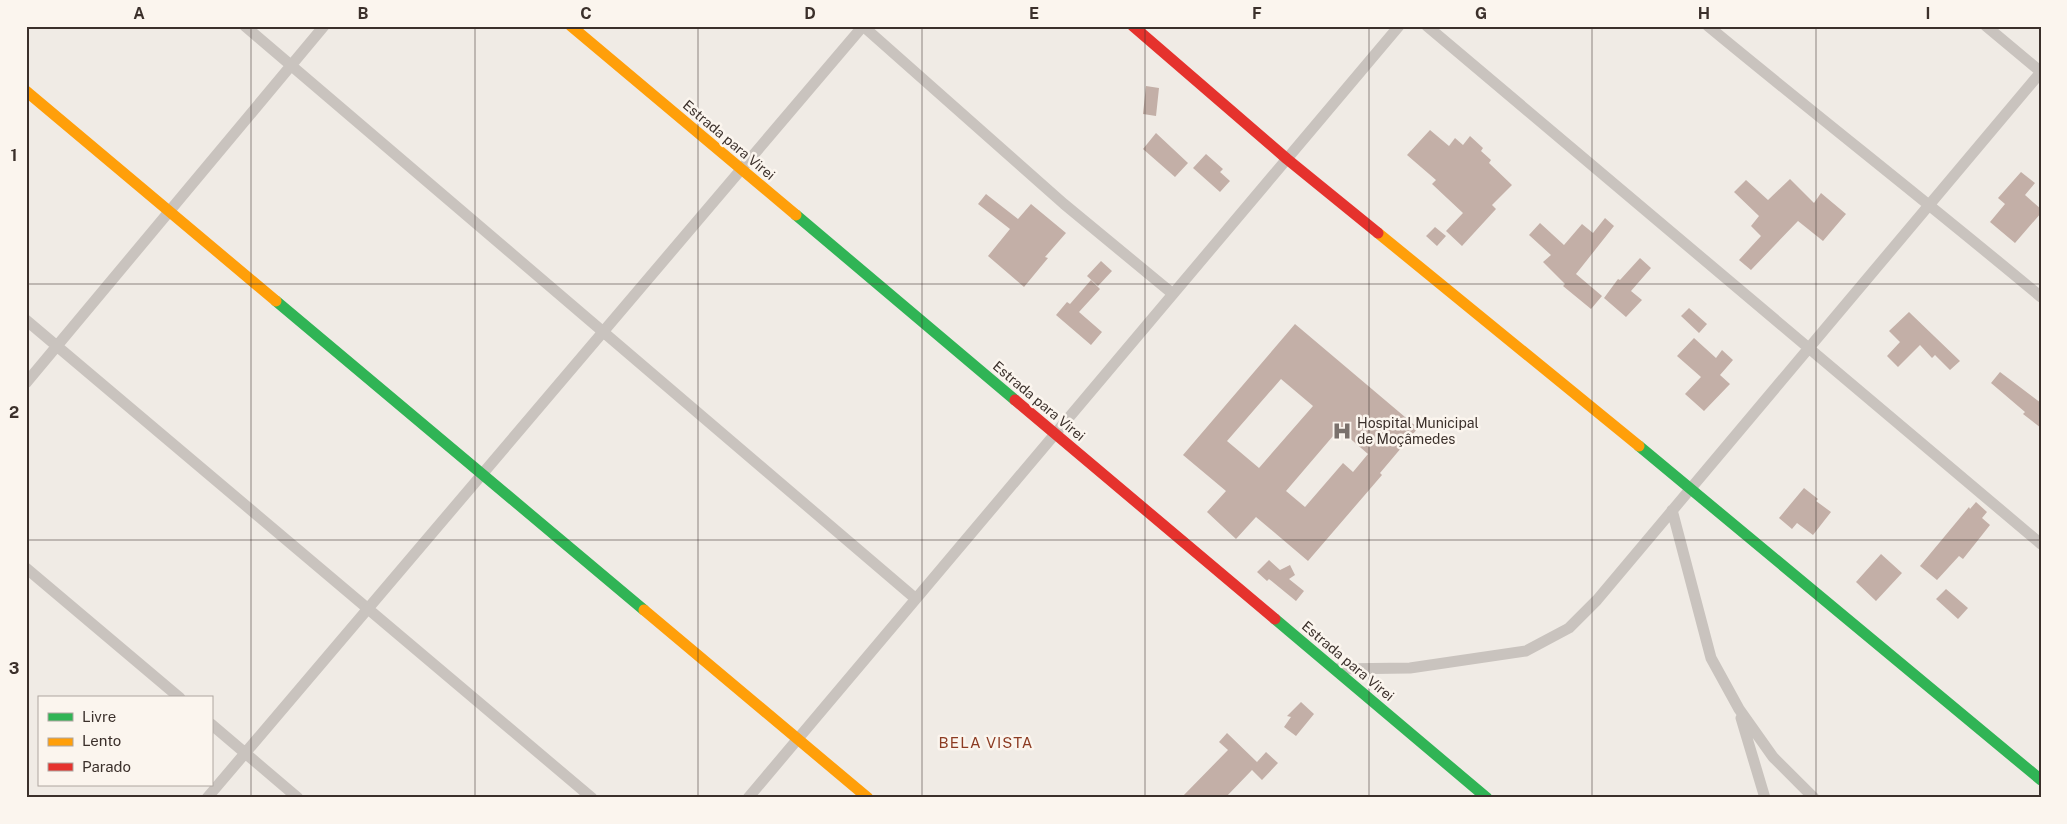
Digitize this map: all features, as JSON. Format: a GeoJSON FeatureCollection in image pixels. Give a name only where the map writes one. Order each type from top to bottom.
{"type":"FeatureCollection","features":[{"type":"Feature","properties":{"kind":"street"},"geometry":{"type":"LineString","coordinates":[[245,26],[916,598]]}},
{"type":"Feature","properties":{"kind":"street"},"geometry":{"type":"LineString","coordinates":[[26,382],[324,26]]}},
{"type":"Feature","properties":{"kind":"street","name":"Estrada para Virei"},"geometry":{"type":"LineString","coordinates":[[571,26],[1487,798]]}},
{"type":"Feature","properties":{"kind":"street"},"geometry":{"type":"LineString","coordinates":[[207,798],[863,26],[1064,204],[1173,294]]}},
{"type":"Feature","properties":{"kind":"street"},"geometry":{"type":"LineString","coordinates":[[1133,26],[1287,159],[1690,488],[2041,780]]}},
{"type":"Feature","properties":{"kind":"street"},"geometry":{"type":"LineString","coordinates":[[748,798],[1399,26]]}},
{"type":"Feature","properties":{"kind":"street"},"geometry":{"type":"LineString","coordinates":[[1427,26],[2041,544]]}},
{"type":"Feature","properties":{"kind":"street"},"geometry":{"type":"LineString","coordinates":[[1708,26],[2041,297]]}},
{"type":"Feature","properties":{"kind":"street"},"geometry":{"type":"LineString","coordinates":[[1335,669],[1410,668],[1526,651],[1569,628],[1597,600],[2041,72],[1986,26]]}},
{"type":"Feature","properties":{"kind":"street"},"geometry":{"type":"LineString","coordinates":[[26,91],[868,798]]}},
{"type":"Feature","properties":{"kind":"street"},"geometry":{"type":"LineString","coordinates":[[26,320],[592,798]]}},
{"type":"Feature","properties":{"kind":"street"},"geometry":{"type":"LineString","coordinates":[[1672,510],[1711,658],[1739,709],[1774,756],[1814,798]]}},
{"type":"Feature","properties":{"kind":"street"},"geometry":{"type":"LineString","coordinates":[[26,568],[178,696]]}},
{"type":"Feature","properties":{"kind":"street"},"geometry":{"type":"LineString","coordinates":[[1739,709],[1765,798]]}},
{"type":"Feature","properties":{"kind":"street"},"geometry":{"type":"LineString","coordinates":[[212,725],[298,798]]}},
{"type":"Feature","properties":{"kind":"building"},"geometry":{"type":"Polygon","coordinates":[[[1146,86],[1159,88],[1156,116],[1143,114],[1146,86]]]}},
{"type":"Feature","properties":{"kind":"building"},"geometry":{"type":"Polygon","coordinates":[[[1430,130],[1449,146],[1455,138],[1463,145],[1470,136],[1483,148],[1481,151],[1491,160],[1489,163],[1512,185],[1492,205],[1496,209],[1462,246],[1446,231],[1463,213],[1432,184],[1436,180],[1407,155],[1430,130]]]}},
{"type":"Feature","properties":{"kind":"building"},"geometry":{"type":"Polygon","coordinates":[[[1156,133],[1188,163],[1175,177],[1143,149],[1156,133]]]}},
{"type":"Feature","properties":{"kind":"building"},"geometry":{"type":"Polygon","coordinates":[[[1206,154],[1223,169],[1220,172],[1230,181],[1220,192],[1193,168],[1206,154]]]}},
{"type":"Feature","properties":{"kind":"building"},"geometry":{"type":"Polygon","coordinates":[[[2021,172],[2035,183],[2025,195],[2041,209],[2041,213],[2015,243],[1990,222],[2005,204],[1998,198],[2021,172]]]}},
{"type":"Feature","properties":{"kind":"building"},"geometry":{"type":"Polygon","coordinates":[[[1790,179],[1814,203],[1821,193],[1846,214],[1823,241],[1798,221],[1751,270],[1739,260],[1761,236],[1751,226],[1759,216],[1734,192],[1746,180],[1768,200],[1790,179]]]}},
{"type":"Feature","properties":{"kind":"building"},"geometry":{"type":"Polygon","coordinates":[[[986,194],[1018,219],[1031,204],[1066,233],[1045,257],[1048,258],[1024,287],[988,256],[1010,229],[978,204],[986,194]]]}},
{"type":"Feature","properties":{"kind":"building"},"geometry":{"type":"Polygon","coordinates":[[[1605,218],[1614,226],[1576,274],[1602,296],[1591,309],[1563,286],[1565,284],[1543,262],[1551,255],[1529,235],[1540,223],[1564,245],[1582,224],[1593,233],[1605,218]]]}},
{"type":"Feature","properties":{"kind":"building"},"geometry":{"type":"Polygon","coordinates":[[[1435,227],[1446,236],[1437,246],[1426,236],[1435,227]]]}},
{"type":"Feature","properties":{"kind":"building"},"geometry":{"type":"Polygon","coordinates":[[[1640,258],[1651,268],[1631,291],[1642,300],[1626,317],[1604,298],[1618,279],[1620,280],[1640,258]]]}},
{"type":"Feature","properties":{"kind":"building"},"geometry":{"type":"Polygon","coordinates":[[[1101,261],[1112,271],[1098,286],[1087,276],[1101,261]]]}},
{"type":"Feature","properties":{"kind":"building"},"geometry":{"type":"Polygon","coordinates":[[[1091,280],[1100,289],[1079,312],[1102,332],[1091,345],[1056,315],[1067,302],[1070,304],[1091,280]]]}},
{"type":"Feature","properties":{"kind":"building"},"geometry":{"type":"Polygon","coordinates":[[[1689,308],[1707,324],[1699,333],[1681,316],[1689,308]]]}},
{"type":"Feature","properties":{"kind":"building"},"geometry":{"type":"Polygon","coordinates":[[[1909,312],[1960,361],[1950,370],[1935,355],[1932,358],[1920,345],[1898,367],[1887,356],[1900,342],[1889,331],[1909,312]]]}},
{"type":"Feature","properties":{"kind":"building"},"geometry":{"type":"Polygon","coordinates":[[[1295,324],[1418,428],[1380,473],[1382,475],[1308,561],[1256,517],[1236,539],[1207,512],[1226,491],[1183,455],[1295,324]],[[1281,379],[1227,441],[1259,468],[1313,406],[1281,379]],[[1339,429],[1286,491],[1305,507],[1343,463],[1353,472],[1368,454],[1339,429]]]}},
{"type":"Feature","properties":{"kind":"building"},"geometry":{"type":"Polygon","coordinates":[[[1694,338],[1716,358],[1722,350],[1733,360],[1720,375],[1730,384],[1704,411],[1685,394],[1701,377],[1677,356],[1694,338]]]}},
{"type":"Feature","properties":{"kind":"building"},"geometry":{"type":"Polygon","coordinates":[[[2000,372],[2041,403],[2041,428],[2023,414],[2025,412],[1991,383],[2000,372]]]}},
{"type":"Feature","properties":{"kind":"building"},"geometry":{"type":"Polygon","coordinates":[[[1804,488],[1818,499],[1816,501],[1831,512],[1813,535],[1797,523],[1792,529],[1779,518],[1804,488]]]}},
{"type":"Feature","properties":{"kind":"building"},"geometry":{"type":"Polygon","coordinates":[[[1976,502],[1987,512],[1982,518],[1990,525],[1963,559],[1959,556],[1937,580],[1920,566],[1969,507],[1970,509],[1976,502]]]}},
{"type":"Feature","properties":{"kind":"building"},"geometry":{"type":"Polygon","coordinates":[[[1881,554],[1902,573],[1876,601],[1856,582],[1881,554]]]}},
{"type":"Feature","properties":{"kind":"building"},"geometry":{"type":"Polygon","coordinates":[[[1269,560],[1280,570],[1290,565],[1295,575],[1289,579],[1304,591],[1296,601],[1269,579],[1267,581],[1257,572],[1269,560]]]}},
{"type":"Feature","properties":{"kind":"building"},"geometry":{"type":"Polygon","coordinates":[[[1946,589],[1968,608],[1958,619],[1936,599],[1946,589]]]}},
{"type":"Feature","properties":{"kind":"building"},"geometry":{"type":"Polygon","coordinates":[[[1301,702],[1314,714],[1296,736],[1284,727],[1291,717],[1287,716],[1301,702]]]}},
{"type":"Feature","properties":{"kind":"building"},"geometry":{"type":"Polygon","coordinates":[[[1227,733],[1257,762],[1266,752],[1278,763],[1262,780],[1252,770],[1225,798],[1181,798],[1228,750],[1219,742],[1227,733]]]}},
{"type":"Feature","properties":{"kind":"traffic: fast"},"geometry":{"type":"LineString","coordinates":[[796,215],[1015,400]]}},
{"type":"Feature","properties":{"kind":"traffic: fast"},"geometry":{"type":"LineString","coordinates":[[276,301],[644,610]]}},
{"type":"Feature","properties":{"kind":"traffic: fast"},"geometry":{"type":"LineString","coordinates":[[1639,446],[2041,780]]}},
{"type":"Feature","properties":{"kind":"traffic: fast"},"geometry":{"type":"LineString","coordinates":[[1275,619],[1487,798]]}},
{"type":"Feature","properties":{"kind":"traffic: slow"},"geometry":{"type":"LineString","coordinates":[[571,26],[796,215]]}},
{"type":"Feature","properties":{"kind":"traffic: slow"},"geometry":{"type":"LineString","coordinates":[[26,91],[276,301]]}},
{"type":"Feature","properties":{"kind":"traffic: slow"},"geometry":{"type":"LineString","coordinates":[[1378,233],[1639,446]]}},
{"type":"Feature","properties":{"kind":"traffic: slow"},"geometry":{"type":"LineString","coordinates":[[644,610],[868,798]]}},
{"type":"Feature","properties":{"kind":"traffic: jam"},"geometry":{"type":"LineString","coordinates":[[1133,26],[1287,159],[1378,233]]}},
{"type":"Feature","properties":{"kind":"traffic: jam"},"geometry":{"type":"LineString","coordinates":[[1015,400],[1275,619]]}},
{"type":"Feature","properties":{"kind":"place","name":"Hospital Municipal de Moçâmedes"},"geometry":{"type":"Point","coordinates":[1342,431]}},
{"type":"Feature","properties":{"kind":"district","name":"BELA VISTA"},"geometry":{"type":"Point","coordinates":[986,742]}}]}
